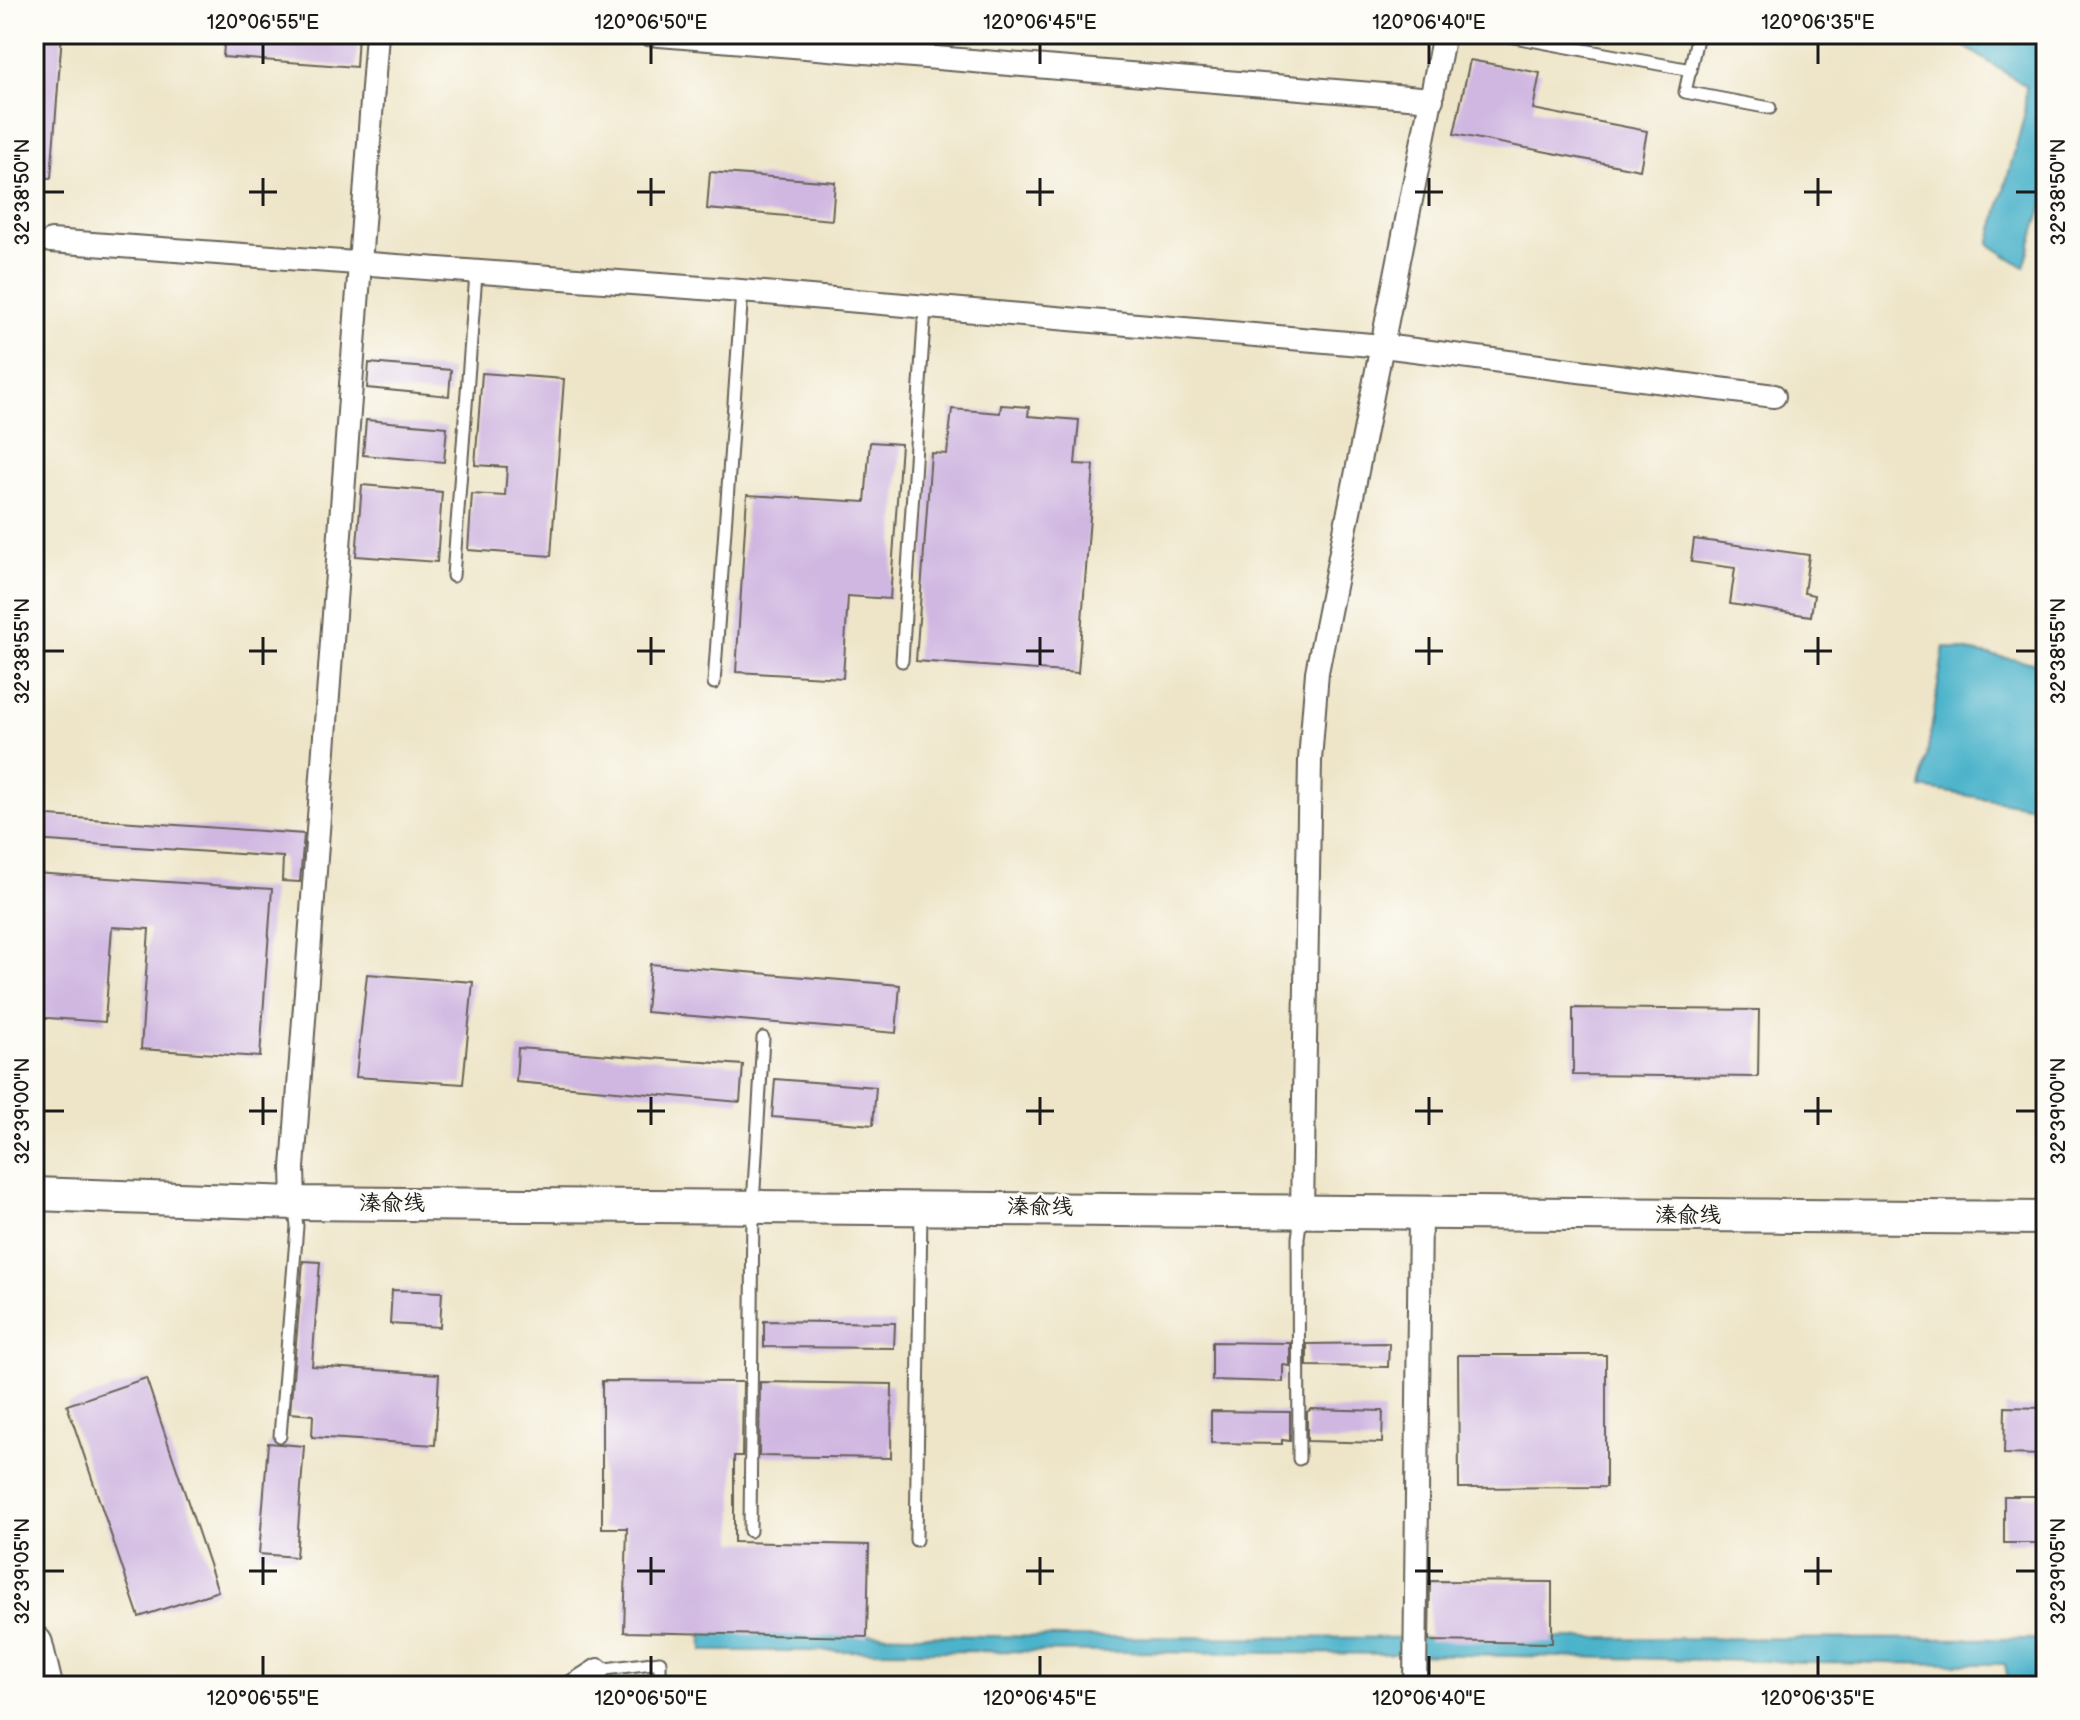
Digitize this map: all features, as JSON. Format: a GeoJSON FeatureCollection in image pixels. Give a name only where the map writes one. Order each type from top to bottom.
{"type":"FeatureCollection","features":[{"type":"Feature","properties":{"kind":"main road","name":"溱俞线"},"geometry":{"type":"LineString","coordinates":[[34,1194],[294,1203],[2046,1218]]}},
{"type":"Feature","properties":{"kind":"main road"},"geometry":{"type":"LineString","coordinates":[[34,1644],[44,1686]]}},
{"type":"Feature","properties":{"kind":"street"},"geometry":{"type":"LineString","coordinates":[[294,1203],[293,1168],[377,34]]}},
{"type":"Feature","properties":{"kind":"street"},"geometry":{"type":"LineString","coordinates":[[648,34],[1432,99]]}},
{"type":"Feature","properties":{"kind":"street"},"geometry":{"type":"LineString","coordinates":[[1302,1210],[1310,760],[1317,672],[1444,34]]}},
{"type":"Feature","properties":{"kind":"street"},"geometry":{"type":"LineString","coordinates":[[51,241],[359,266],[742,291],[1383,346],[1774,396]]}},
{"type":"Feature","properties":{"kind":"street"},"geometry":{"type":"LineString","coordinates":[[1415,1686],[1420,1213]]}},
{"type":"Feature","properties":{"kind":"street"},"geometry":{"type":"LineString","coordinates":[[573,1686],[598,1670]]}},
{"type":"Feature","properties":{"kind":"lane"},"geometry":{"type":"LineString","coordinates":[[1498,34],[1691,70]]}},
{"type":"Feature","properties":{"kind":"lane"},"geometry":{"type":"LineString","coordinates":[[1698,34],[1685,92],[1770,108]]}},
{"type":"Feature","properties":{"kind":"lane"},"geometry":{"type":"LineString","coordinates":[[453,576],[476,274]]}},
{"type":"Feature","properties":{"kind":"lane"},"geometry":{"type":"LineString","coordinates":[[714,683],[742,291]]}},
{"type":"Feature","properties":{"kind":"lane"},"geometry":{"type":"LineString","coordinates":[[902,661],[925,307]]}},
{"type":"Feature","properties":{"kind":"lane"},"geometry":{"type":"LineString","coordinates":[[750,1531],[753,1205],[763,1038]]}},
{"type":"Feature","properties":{"kind":"lane"},"geometry":{"type":"LineString","coordinates":[[280,1436],[297,1226],[294,1203]]}},
{"type":"Feature","properties":{"kind":"lane"},"geometry":{"type":"LineString","coordinates":[[916,1540],[921,1206]]}},
{"type":"Feature","properties":{"kind":"lane"},"geometry":{"type":"LineString","coordinates":[[1299,1459],[1298,1238],[1302,1210]]}},
{"type":"Feature","properties":{"kind":"lane"},"geometry":{"type":"LineString","coordinates":[[598,1670],[660,1662],[660,1686]]}},
{"type":"Feature","properties":{"kind":"water"},"geometry":{"type":"Polygon","coordinates":[[[1945,34],[2046,34],[2046,195],[2024,267],[1989,244],[2024,117],[2026,86],[1945,34]]]}},
{"type":"Feature","properties":{"kind":"water"},"geometry":{"type":"Polygon","coordinates":[[[1944,647],[2046,665],[2046,809],[1922,788],[1944,647]]]}},
{"type":"Feature","properties":{"kind":"water"},"geometry":{"type":"Polygon","coordinates":[[[702,1632],[1062,1637],[2046,1639],[2046,1668],[2039,1669],[2034,1676],[2035,1686],[2009,1686],[2005,1664],[1316,1653],[703,1651],[702,1632]]]}},
{"type":"Feature","properties":{"kind":"building"},"geometry":{"type":"Polygon","coordinates":[[[34,34],[62,34],[51,178],[34,177],[34,34]]]}},
{"type":"Feature","properties":{"kind":"building"},"geometry":{"type":"Polygon","coordinates":[[[225,34],[358,34],[356,67],[223,57],[225,34]]]}},
{"type":"Feature","properties":{"kind":"building"},"geometry":{"type":"Polygon","coordinates":[[[1470,60],[1540,73],[1533,109],[1647,131],[1640,170],[1454,134],[1470,60]]]}},
{"type":"Feature","properties":{"kind":"building"},"geometry":{"type":"Polygon","coordinates":[[[710,172],[835,182],[832,220],[707,209],[710,172]]]}},
{"type":"Feature","properties":{"kind":"building"},"geometry":{"type":"Polygon","coordinates":[[[369,363],[451,370],[449,396],[367,388],[369,363]]]}},
{"type":"Feature","properties":{"kind":"building"},"geometry":{"type":"Polygon","coordinates":[[[482,373],[564,379],[551,556],[468,550],[472,494],[505,496],[507,467],[475,465],[482,373]]]}},
{"type":"Feature","properties":{"kind":"building"},"geometry":{"type":"Polygon","coordinates":[[[1001,405],[1029,407],[1028,416],[1079,420],[1075,464],[1094,465],[1078,673],[916,661],[931,453],[947,454],[952,409],[1000,413],[1001,405]]]}},
{"type":"Feature","properties":{"kind":"building"},"geometry":{"type":"Polygon","coordinates":[[[366,420],[447,427],[444,462],[363,455],[366,420]]]}},
{"type":"Feature","properties":{"kind":"building"},"geometry":{"type":"Polygon","coordinates":[[[870,442],[901,444],[890,599],[848,596],[843,678],[736,672],[747,495],[865,502],[870,442]]]}},
{"type":"Feature","properties":{"kind":"building"},"geometry":{"type":"Polygon","coordinates":[[[362,485],[442,492],[437,562],[356,556],[362,485]]]}},
{"type":"Feature","properties":{"kind":"building"},"geometry":{"type":"Polygon","coordinates":[[[1694,539],[1809,555],[1804,593],[1814,595],[1811,616],[1730,604],[1735,568],[1691,562],[1694,539]]]}},
{"type":"Feature","properties":{"kind":"building"},"geometry":{"type":"Polygon","coordinates":[[[34,815],[304,834],[300,882],[282,881],[283,857],[34,840],[34,815]]]}},
{"type":"Feature","properties":{"kind":"building"},"geometry":{"type":"Polygon","coordinates":[[[34,873],[272,889],[260,1057],[141,1049],[149,929],[112,927],[105,1022],[34,1017],[34,873]]]}},
{"type":"Feature","properties":{"kind":"building"},"geometry":{"type":"Polygon","coordinates":[[[650,964],[900,985],[896,1033],[646,1012],[650,964]]]}},
{"type":"Feature","properties":{"kind":"building"},"geometry":{"type":"Polygon","coordinates":[[[367,974],[473,982],[463,1084],[356,1077],[367,974]]]}},
{"type":"Feature","properties":{"kind":"building"},"geometry":{"type":"Polygon","coordinates":[[[1573,1008],[1759,1010],[1758,1077],[1573,1075],[1573,1008]]]}},
{"type":"Feature","properties":{"kind":"building"},"geometry":{"type":"Polygon","coordinates":[[[518,1048],[743,1065],[740,1102],[516,1082],[518,1048]]]}},
{"type":"Feature","properties":{"kind":"building"},"geometry":{"type":"Polygon","coordinates":[[[775,1079],[876,1087],[873,1125],[772,1117],[775,1079]]]}},
{"type":"Feature","properties":{"kind":"building"},"geometry":{"type":"Polygon","coordinates":[[[303,1261],[320,1262],[312,1366],[439,1374],[435,1445],[312,1437],[313,1415],[290,1413],[303,1261]]]}},
{"type":"Feature","properties":{"kind":"building"},"geometry":{"type":"Polygon","coordinates":[[[392,1290],[442,1292],[440,1327],[390,1324],[392,1290]]]}},
{"type":"Feature","properties":{"kind":"building"},"geometry":{"type":"Polygon","coordinates":[[[764,1321],[895,1323],[894,1348],[764,1347],[764,1321]]]}},
{"type":"Feature","properties":{"kind":"building"},"geometry":{"type":"Polygon","coordinates":[[[1212,1342],[1290,1343],[1290,1366],[1283,1365],[1283,1382],[1212,1380],[1212,1342]]]}},
{"type":"Feature","properties":{"kind":"building"},"geometry":{"type":"Polygon","coordinates":[[[1389,1343],[1388,1367],[1307,1366],[1307,1344],[1389,1343]]]}},
{"type":"Feature","properties":{"kind":"building"},"geometry":{"type":"Polygon","coordinates":[[[1458,1355],[1606,1355],[1606,1487],[1459,1488],[1458,1355]]]}},
{"type":"Feature","properties":{"kind":"building"},"geometry":{"type":"Polygon","coordinates":[[[146,1378],[218,1591],[139,1617],[67,1405],[146,1378]]]}},
{"type":"Feature","properties":{"kind":"building"},"geometry":{"type":"Polygon","coordinates":[[[602,1381],[743,1382],[742,1456],[734,1456],[734,1542],[869,1545],[867,1637],[624,1632],[627,1528],[602,1528],[602,1381]]]}},
{"type":"Feature","properties":{"kind":"building"},"geometry":{"type":"Polygon","coordinates":[[[760,1382],[892,1384],[891,1458],[759,1456],[760,1382]]]}},
{"type":"Feature","properties":{"kind":"building"},"geometry":{"type":"Polygon","coordinates":[[[2005,1407],[2046,1408],[2046,1455],[2004,1454],[2005,1407]]]}},
{"type":"Feature","properties":{"kind":"building"},"geometry":{"type":"Polygon","coordinates":[[[1311,1409],[1383,1411],[1382,1443],[1307,1441],[1307,1412],[1311,1409]]]}},
{"type":"Feature","properties":{"kind":"building"},"geometry":{"type":"Polygon","coordinates":[[[1211,1411],[1290,1412],[1290,1441],[1282,1440],[1282,1444],[1211,1443],[1211,1411]]]}},
{"type":"Feature","properties":{"kind":"building"},"geometry":{"type":"Polygon","coordinates":[[[268,1443],[304,1446],[296,1557],[259,1554],[268,1443]]]}},
{"type":"Feature","properties":{"kind":"building"},"geometry":{"type":"Polygon","coordinates":[[[2004,1496],[2046,1496],[2046,1543],[2004,1543],[2004,1496]]]}},
{"type":"Feature","properties":{"kind":"building"},"geometry":{"type":"Polygon","coordinates":[[[1430,1581],[1552,1582],[1552,1643],[1429,1641],[1430,1581]]]}}]}
